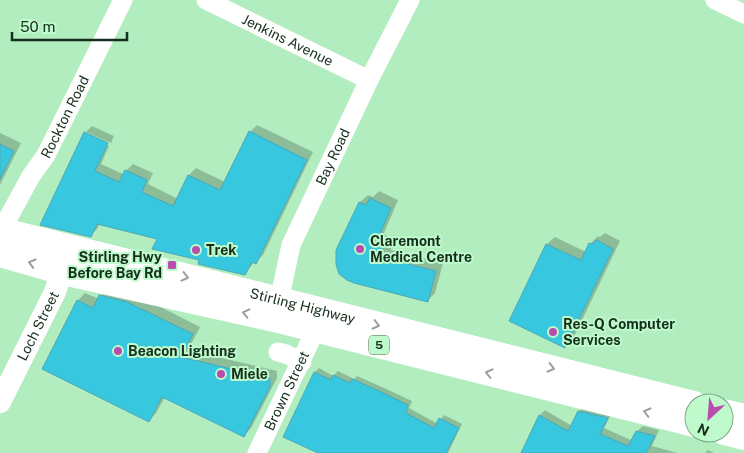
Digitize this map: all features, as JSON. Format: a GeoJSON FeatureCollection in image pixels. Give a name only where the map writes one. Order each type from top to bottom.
{"type":"FeatureCollection","features":[{"type":"Feature","properties":{"kind":"highway","name":"Stirling Highway"},"geometry":{"type":"LineString","coordinates":[[0,238],[66,260],[277,310],[684,402]]}},
{"type":"Feature","properties":{"kind":"highway","name":"Stirling Highway"},"geometry":{"type":"LineString","coordinates":[[277,310],[316,330],[684,422]]}},
{"type":"Feature","properties":{"kind":"main road","name":"Loch Street"},"geometry":{"type":"LineString","coordinates":[[0,402],[55,292],[66,260]]}},
{"type":"Feature","properties":{"kind":"street","name":"Rockton Road"},"geometry":{"type":"LineString","coordinates":[[0,238],[31,176],[46,155],[123,0]]}},
{"type":"Feature","properties":{"kind":"street","name":"Jenkins Avenue"},"geometry":{"type":"LineString","coordinates":[[206,0],[369,80]]}},
{"type":"Feature","properties":{"kind":"street","name":"Bay Road"},"geometry":{"type":"LineString","coordinates":[[277,310],[291,246],[369,80],[410,0]]}},
{"type":"Feature","properties":{"kind":"street"},"geometry":{"type":"LineString","coordinates":[[715,0],[744,14]]}},
{"type":"Feature","properties":{"kind":"street","name":"Brown Street"},"geometry":{"type":"LineString","coordinates":[[257,453],[316,330]]}},
{"type":"Feature","properties":{"kind":"street"},"geometry":{"type":"LineString","coordinates":[[278,352],[302,362]]}},
{"type":"Feature","properties":{"kind":"building"},"geometry":{"type":"Polygon","coordinates":[[[249,131],[307,160],[256,264],[252,262],[245,275],[198,264],[199,260],[152,249],[157,239],[97,224],[91,237],[40,225],[84,132],[108,143],[95,171],[119,182],[125,170],[147,180],[142,192],[173,206],[188,175],[220,190],[249,131]]]}},
{"type":"Feature","properties":{"kind":"building"},"geometry":{"type":"Polygon","coordinates":[[[0,144],[14,151],[0,179],[0,144]]]}},
{"type":"Feature","properties":{"kind":"building","name":"Claremont Medical Centre"},"geometry":{"type":"Polygon","coordinates":[[[370,198],[391,208],[377,241],[383,249],[384,258],[436,271],[428,302],[354,283],[339,274],[336,264],[336,250],[359,202],[366,205],[370,198]]]}},
{"type":"Feature","properties":{"kind":"building"},"geometry":{"type":"Polygon","coordinates":[[[597,240],[613,249],[565,348],[509,321],[546,244],[581,260],[589,243],[592,244],[597,240]]]}},
{"type":"Feature","properties":{"kind":"building","name":"Beacon Lighting"},"geometry":{"type":"Polygon","coordinates":[[[99,295],[127,302],[193,334],[181,357],[270,378],[270,387],[244,437],[162,397],[149,422],[42,369],[77,300],[93,308],[99,295]]]}},
{"type":"Feature","properties":{"kind":"building"},"geometry":{"type":"Polygon","coordinates":[[[314,372],[331,380],[333,375],[350,383],[352,379],[377,390],[408,405],[406,413],[434,428],[439,418],[459,428],[446,453],[318,453],[283,437],[314,372]]]}},
{"type":"Feature","properties":{"kind":"building"},"geometry":{"type":"Polygon","coordinates":[[[578,411],[608,418],[600,434],[628,446],[636,431],[655,436],[646,453],[521,453],[539,415],[568,431],[578,411]]]}},
{"type":"Feature","properties":{"kind":"place","name":"Claremont Medical Centre"},"geometry":{"type":"Point","coordinates":[360,249]}},
{"type":"Feature","properties":{"kind":"place","name":"Trek"},"geometry":{"type":"Point","coordinates":[196,250]}},
{"type":"Feature","properties":{"kind":"place","name":"Stirling Hwy Before Bay Rd"},"geometry":{"type":"Point","coordinates":[172,265]}},
{"type":"Feature","properties":{"kind":"place","name":"Res-Q Computer Services"},"geometry":{"type":"Point","coordinates":[553,332]}},
{"type":"Feature","properties":{"kind":"place","name":"Beacon Lighting"},"geometry":{"type":"Point","coordinates":[118,351]}},
{"type":"Feature","properties":{"kind":"place","name":"Miele"},"geometry":{"type":"Point","coordinates":[221,374]}}]}
